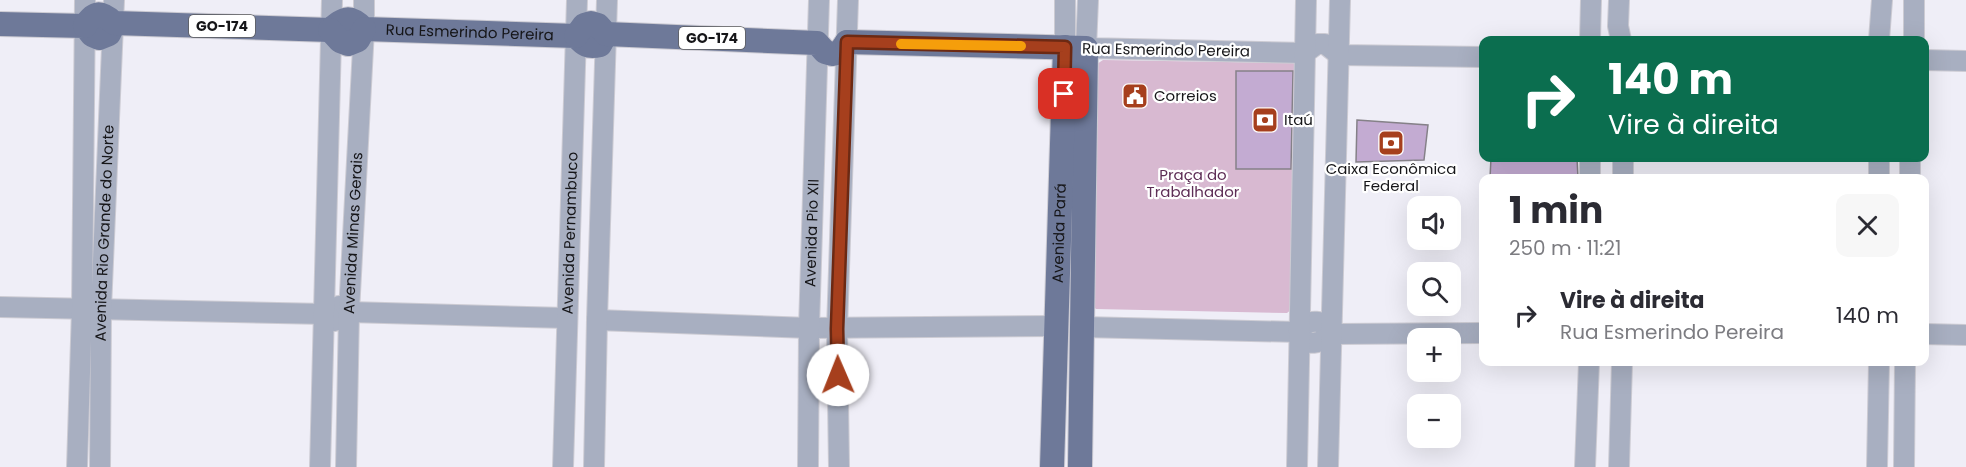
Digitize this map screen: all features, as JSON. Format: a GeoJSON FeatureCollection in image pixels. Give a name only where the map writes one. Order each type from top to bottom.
{"type":"FeatureCollection","features":[{"type":"Feature","properties":{"kind":"main road"},"geometry":{"type":"LineString","coordinates":[[0,24],[85,26],[92,35],[99,38],[109,34],[114,12]]}},
{"type":"Feature","properties":{"kind":"main road","name":"Rua Esmerindo Pereira"},"geometry":{"type":"LineString","coordinates":[[114,12],[330,30],[340,41],[348,44],[358,40],[364,29],[576,36],[584,25],[591,23],[598,25],[606,34],[817,43],[825,52],[832,54],[840,52],[847,42],[1075,48]]}},
{"type":"Feature","properties":{"kind":"main road","name":"Avenida Pará"},"geometry":{"type":"LineString","coordinates":[[1052,467],[1057,326],[1075,48]]}},
{"type":"Feature","properties":{"kind":"main road","name":"Avenida Pará"},"geometry":{"type":"LineString","coordinates":[[1075,48],[1082,327],[1080,467]]}},
{"type":"Feature","properties":{"kind":"street","name":"Avenida Rio Grande do Norte"},"geometry":{"type":"LineString","coordinates":[[85,0],[92,309],[100,467]]}},
{"type":"Feature","properties":{"kind":"street","name":"Avenida Minas Gerais"},"geometry":{"type":"LineString","coordinates":[[320,467],[332,0]]}},
{"type":"Feature","properties":{"kind":"street","name":"Avenida Minas Gerais"},"geometry":{"type":"LineString","coordinates":[[346,467],[349,312],[364,0]]}},
{"type":"Feature","properties":{"kind":"street","name":"Avenida Pernambuco"},"geometry":{"type":"LineString","coordinates":[[563,467],[577,0]]}},
{"type":"Feature","properties":{"kind":"street","name":"Avenida Pernambuco"},"geometry":{"type":"LineString","coordinates":[[594,467],[607,0]]}},
{"type":"Feature","properties":{"kind":"street","name":"Avenida Pio XII"},"geometry":{"type":"LineString","coordinates":[[808,467],[809,328],[819,0]]}},
{"type":"Feature","properties":{"kind":"street","name":"Avenida Pio XII"},"geometry":{"type":"LineString","coordinates":[[839,467],[837,329],[848,0]]}},
{"type":"Feature","properties":{"kind":"street","name":"Avenida Pará"},"geometry":{"type":"LineString","coordinates":[[1065,0],[1075,48]]}},
{"type":"Feature","properties":{"kind":"street","name":"Avenida Pará"},"geometry":{"type":"LineString","coordinates":[[1075,48],[1088,0]]}},
{"type":"Feature","properties":{"kind":"street"},"geometry":{"type":"LineString","coordinates":[[1297,467],[1305,0]]}},
{"type":"Feature","properties":{"kind":"street"},"geometry":{"type":"LineString","coordinates":[[1328,467],[1340,0]]}},
{"type":"Feature","properties":{"kind":"street"},"geometry":{"type":"LineString","coordinates":[[1590,36],[1591,0]]}},
{"type":"Feature","properties":{"kind":"street"},"geometry":{"type":"LineString","coordinates":[[1619,0],[1618,26],[1620,36]]}},
{"type":"Feature","properties":{"kind":"street"},"geometry":{"type":"LineString","coordinates":[[1879,36],[1882,0]]}},
{"type":"Feature","properties":{"kind":"street"},"geometry":{"type":"LineString","coordinates":[[1914,0],[1914,36]]}},
{"type":"Feature","properties":{"kind":"street","name":"Avenida Rio Grande do Norte"},"geometry":{"type":"LineString","coordinates":[[77,467],[92,309],[114,12]]}},
{"type":"Feature","properties":{"kind":"street","name":"Rua Esmerindo Pereira"},"geometry":{"type":"LineString","coordinates":[[1075,48],[1305,53],[1315,66],[1320,68],[1328,66],[1339,55],[1479,57]]}},
{"type":"Feature","properties":{"kind":"street"},"geometry":{"type":"LineString","coordinates":[[1929,60],[1966,61]]}},
{"type":"Feature","properties":{"kind":"street"},"geometry":{"type":"LineString","coordinates":[[0,307],[325,314],[336,305],[349,312],[567,318],[572,327],[581,331],[591,328],[597,320],[837,329],[1057,326],[1061,337],[1069,340],[1077,338],[1082,327],[1298,332]]}},
{"type":"Feature","properties":{"kind":"street"},"geometry":{"type":"LineString","coordinates":[[1298,332],[1305,324],[1316,321],[1326,325],[1333,334]]}},
{"type":"Feature","properties":{"kind":"street"},"geometry":{"type":"LineString","coordinates":[[1333,334],[1479,333]]}},
{"type":"Feature","properties":{"kind":"street"},"geometry":{"type":"LineString","coordinates":[[1929,334],[1966,335]]}},
{"type":"Feature","properties":{"kind":"street"},"geometry":{"type":"LineString","coordinates":[[1585,467],[1589,366]]}},
{"type":"Feature","properties":{"kind":"street"},"geometry":{"type":"LineString","coordinates":[[1619,467],[1622,366]]}},
{"type":"Feature","properties":{"kind":"street"},"geometry":{"type":"LineString","coordinates":[[1877,467],[1879,366]]}},
{"type":"Feature","properties":{"kind":"street"},"geometry":{"type":"LineString","coordinates":[[1904,467],[1905,366]]}},
{"type":"Feature","properties":{"kind":"green space","name":"Praça do Trabalhador"},"geometry":{"type":"Polygon","coordinates":[[[1103,60],[1294,63],[1296,67],[1292,309],[1287,313],[1096,309],[1088,301],[1094,66],[1103,60]]]}},
{"type":"Feature","properties":{"kind":"building","name":"Itaú"},"geometry":{"type":"Polygon","coordinates":[[[1236,71],[1293,71],[1291,169],[1236,169],[1236,71]]]}},
{"type":"Feature","properties":{"kind":"building","name":"Caixa Econômica Federal"},"geometry":{"type":"Polygon","coordinates":[[[1357,120],[1428,125],[1424,160],[1356,162],[1357,120]]]}},
{"type":"Feature","properties":{"kind":"building"},"geometry":{"type":"Polygon","coordinates":[[[1491,162],[1577,162],[1578,174],[1490,174],[1491,162]]]}},
{"type":"Feature","properties":{"kind":"slow traffic"},"geometry":{"type":"LineString","coordinates":[[901,44],[1021,46]]}},
{"type":"Feature","properties":{"kind":"place","name":"Correios"},"geometry":{"type":"Point","coordinates":[1135,96]}},
{"type":"Feature","properties":{"kind":"place","name":"Itaú"},"geometry":{"type":"Point","coordinates":[1265,120]}},
{"type":"Feature","properties":{"kind":"place","name":"Caixa Econômica Federal"},"geometry":{"type":"Point","coordinates":[1391,143]}},
{"type":"Feature","properties":{"kind":"route"},"geometry":{"type":"LineString","coordinates":[[838,375],[837,329],[847,42],[1065,47],[1064,94]]}}]}
